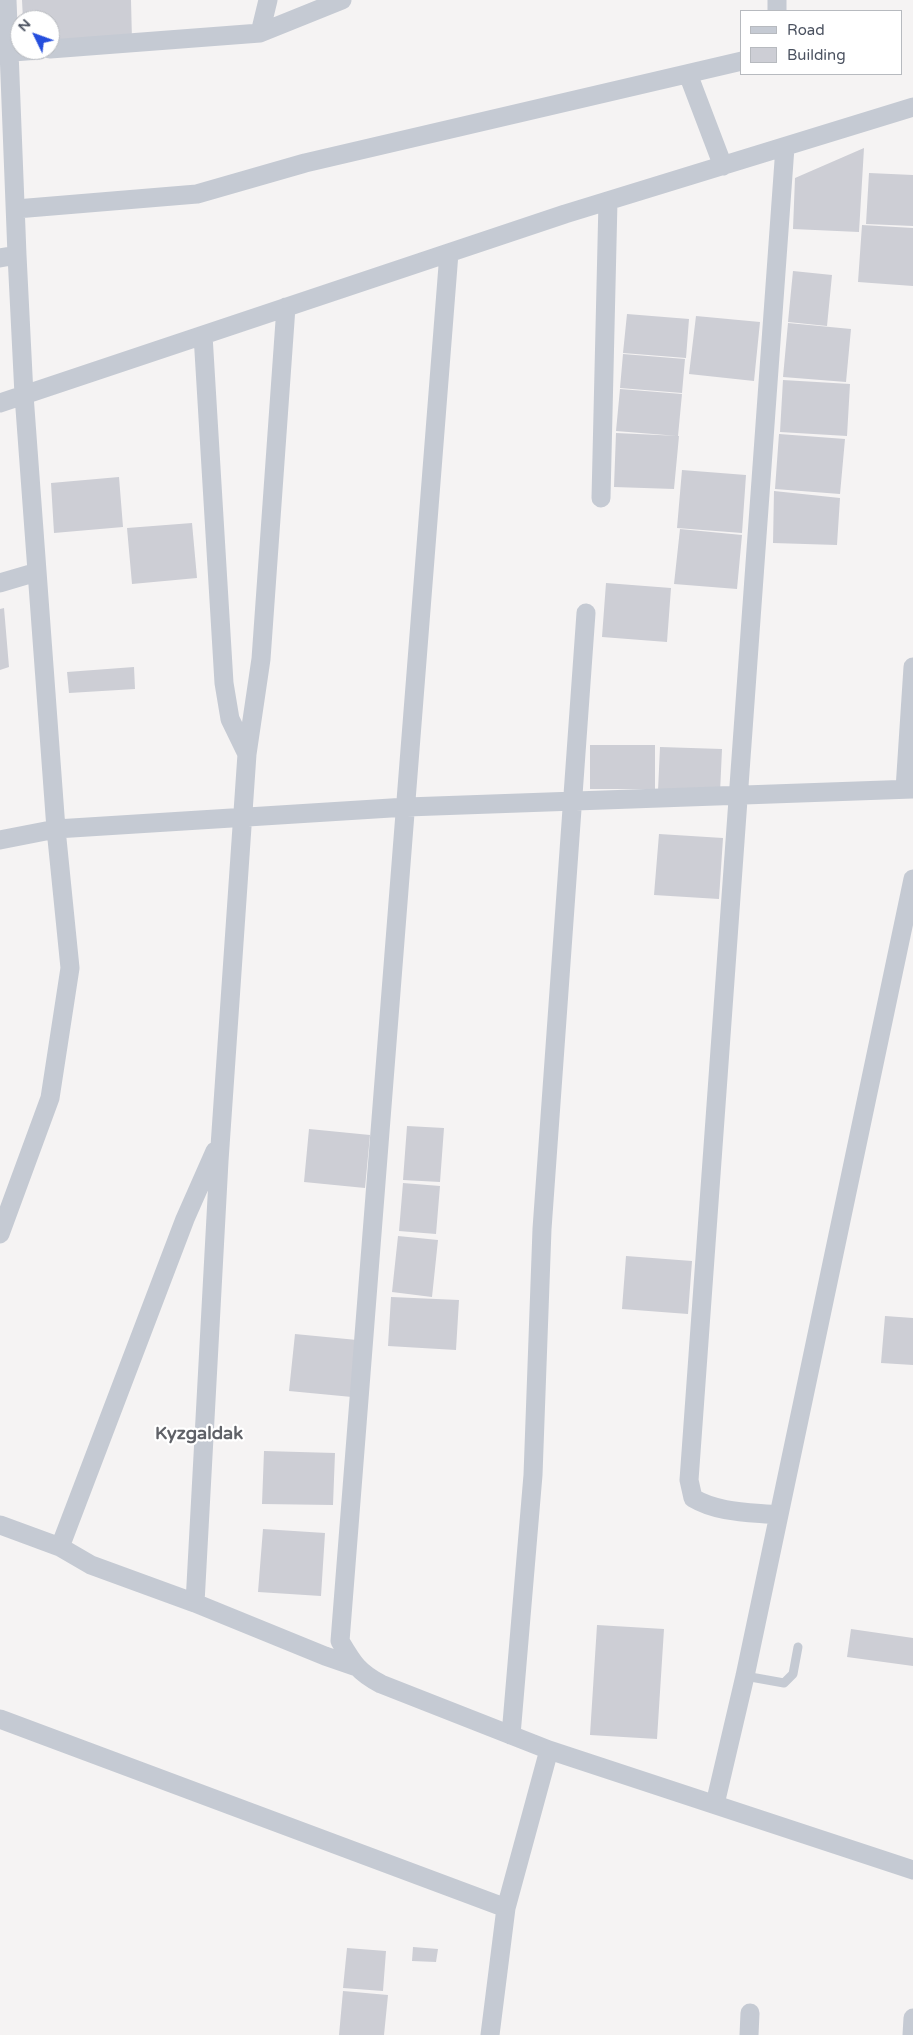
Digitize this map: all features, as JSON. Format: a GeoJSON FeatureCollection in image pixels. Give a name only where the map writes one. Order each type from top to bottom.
{"type":"FeatureCollection","features":[{"type":"Feature","properties":{"kind":"street"},"geometry":{"type":"LineString","coordinates":[[0,1234],[50,1098],[70,968],[56,829],[24,395],[9,256],[16,209],[5,52],[7,0]]}},
{"type":"Feature","properties":{"kind":"street"},"geometry":{"type":"LineString","coordinates":[[260,33],[268,0]]}},
{"type":"Feature","properties":{"kind":"street"},"geometry":{"type":"LineString","coordinates":[[60,48],[260,33],[342,0]]}},
{"type":"Feature","properties":{"kind":"street"},"geometry":{"type":"LineString","coordinates":[[16,209],[197,194],[305,163],[740,61]]}},
{"type":"Feature","properties":{"kind":"street"},"geometry":{"type":"LineString","coordinates":[[688,74],[722,166]]}},
{"type":"Feature","properties":{"kind":"street"},"geometry":{"type":"LineString","coordinates":[[0,403],[608,201],[913,107]]}},
{"type":"Feature","properties":{"kind":"street"},"geometry":{"type":"LineString","coordinates":[[778,1515],[716,1508],[704,1504],[693,1498],[689,1480],[740,795],[785,147]]}},
{"type":"Feature","properties":{"kind":"street"},"geometry":{"type":"LineString","coordinates":[[601,498],[608,201]]}},
{"type":"Feature","properties":{"kind":"street"},"geometry":{"type":"LineString","coordinates":[[449,253],[407,807],[340,1640],[354,1666],[365,1676],[381,1684],[550,1750],[913,1870]]}},
{"type":"Feature","properties":{"kind":"street"},"geometry":{"type":"LineString","coordinates":[[195,1603],[221,1138],[247,754],[261,659],[286,307]]}},
{"type":"Feature","properties":{"kind":"street"},"geometry":{"type":"LineString","coordinates":[[203,335],[224,683],[230,719],[247,754]]}},
{"type":"Feature","properties":{"kind":"street"},"geometry":{"type":"LineString","coordinates":[[0,583],[37,572]]}},
{"type":"Feature","properties":{"kind":"street"},"geometry":{"type":"LineString","coordinates":[[511,1735],[533,1475],[542,1228],[586,613]]}},
{"type":"Feature","properties":{"kind":"street"},"geometry":{"type":"LineString","coordinates":[[0,840],[56,829],[407,807],[909,789],[913,667]]}},
{"type":"Feature","properties":{"kind":"street"},"geometry":{"type":"LineString","coordinates":[[715,1804],[746,1676],[778,1515],[913,879]]}},
{"type":"Feature","properties":{"kind":"street"},"geometry":{"type":"LineString","coordinates":[[60,1547],[185,1219],[221,1138]]}},
{"type":"Feature","properties":{"kind":"street"},"geometry":{"type":"LineString","coordinates":[[0,1525],[60,1547],[90,1565],[195,1603],[324,1656],[354,1666]]}},
{"type":"Feature","properties":{"kind":"street"},"geometry":{"type":"LineString","coordinates":[[0,1719],[506,1908]]}},
{"type":"Feature","properties":{"kind":"street"},"geometry":{"type":"LineString","coordinates":[[490,2035],[506,1908],[550,1750]]}},
{"type":"Feature","properties":{"kind":"street"},"geometry":{"type":"LineString","coordinates":[[749,2035],[750,2013]]}},
{"type":"Feature","properties":{"kind":"street"},"geometry":{"type":"LineString","coordinates":[[912,2035],[913,2018]]}},
{"type":"Feature","properties":{"kind":"lane"},"geometry":{"type":"LineString","coordinates":[[746,1676],[784,1683],[793,1674],[798,1648]]}},
{"type":"Feature","properties":{"kind":"building"},"geometry":{"type":"Polygon","coordinates":[[[22,0],[131,0],[132,41],[60,44],[60,10],[22,10],[22,0]]]}},
{"type":"Feature","properties":{"kind":"building"},"geometry":{"type":"Polygon","coordinates":[[[864,148],[859,232],[793,229],[795,178],[864,148]]]}},
{"type":"Feature","properties":{"kind":"building"},"geometry":{"type":"Polygon","coordinates":[[[869,173],[913,175],[913,226],[866,224],[869,173]]]}},
{"type":"Feature","properties":{"kind":"building"},"geometry":{"type":"Polygon","coordinates":[[[862,225],[913,228],[913,286],[858,282],[862,225]]]}},
{"type":"Feature","properties":{"kind":"building"},"geometry":{"type":"Polygon","coordinates":[[[793,271],[832,275],[827,326],[788,322],[793,271]]]}},
{"type":"Feature","properties":{"kind":"building"},"geometry":{"type":"Polygon","coordinates":[[[627,314],[689,319],[686,358],[623,353],[627,314]]]}},
{"type":"Feature","properties":{"kind":"building"},"geometry":{"type":"Polygon","coordinates":[[[696,316],[760,322],[754,381],[689,374],[696,316]]]}},
{"type":"Feature","properties":{"kind":"building"},"geometry":{"type":"Polygon","coordinates":[[[788,323],[851,329],[846,382],[783,377],[788,323]]]}},
{"type":"Feature","properties":{"kind":"building"},"geometry":{"type":"Polygon","coordinates":[[[623,354],[685,359],[682,393],[620,388],[623,354]]]}},
{"type":"Feature","properties":{"kind":"building"},"geometry":{"type":"Polygon","coordinates":[[[783,380],[850,384],[847,436],[780,432],[783,380]]]}},
{"type":"Feature","properties":{"kind":"building"},"geometry":{"type":"Polygon","coordinates":[[[620,389],[682,394],[678,436],[616,431],[620,389]]]}},
{"type":"Feature","properties":{"kind":"building"},"geometry":{"type":"Polygon","coordinates":[[[616,433],[679,436],[674,489],[614,487],[616,433]]]}},
{"type":"Feature","properties":{"kind":"building"},"geometry":{"type":"Polygon","coordinates":[[[779,434],[845,439],[840,494],[775,489],[779,434]]]}},
{"type":"Feature","properties":{"kind":"building"},"geometry":{"type":"Polygon","coordinates":[[[682,470],[746,475],[742,533],[677,528],[682,470]]]}},
{"type":"Feature","properties":{"kind":"building"},"geometry":{"type":"Polygon","coordinates":[[[119,477],[123,527],[54,533],[51,483],[119,477]]]}},
{"type":"Feature","properties":{"kind":"building"},"geometry":{"type":"Polygon","coordinates":[[[774,491],[840,498],[837,545],[773,543],[774,491]]]}},
{"type":"Feature","properties":{"kind":"building"},"geometry":{"type":"Polygon","coordinates":[[[192,523],[197,578],[132,584],[127,528],[192,523]]]}},
{"type":"Feature","properties":{"kind":"building"},"geometry":{"type":"Polygon","coordinates":[[[680,529],[742,535],[737,589],[674,584],[680,529]]]}},
{"type":"Feature","properties":{"kind":"building"},"geometry":{"type":"Polygon","coordinates":[[[606,583],[671,588],[667,642],[602,637],[606,583]]]}},
{"type":"Feature","properties":{"kind":"building"},"geometry":{"type":"Polygon","coordinates":[[[4,608],[9,667],[0,670],[0,609],[4,608]]]}},
{"type":"Feature","properties":{"kind":"building"},"geometry":{"type":"Polygon","coordinates":[[[134,667],[135,689],[69,693],[67,672],[134,667]]]}},
{"type":"Feature","properties":{"kind":"building"},"geometry":{"type":"Polygon","coordinates":[[[590,745],[655,745],[655,789],[590,789],[590,745]]]}},
{"type":"Feature","properties":{"kind":"building"},"geometry":{"type":"Polygon","coordinates":[[[660,747],[722,749],[720,793],[658,791],[660,747]]]}},
{"type":"Feature","properties":{"kind":"building"},"geometry":{"type":"Polygon","coordinates":[[[659,834],[723,838],[719,899],[654,895],[659,834]]]}},
{"type":"Feature","properties":{"kind":"building"},"geometry":{"type":"Polygon","coordinates":[[[407,1126],[444,1128],[440,1182],[403,1180],[407,1126]]]}},
{"type":"Feature","properties":{"kind":"building"},"geometry":{"type":"Polygon","coordinates":[[[309,1129],[370,1135],[365,1188],[304,1182],[309,1129]]]}},
{"type":"Feature","properties":{"kind":"building"},"geometry":{"type":"Polygon","coordinates":[[[403,1183],[440,1186],[436,1234],[399,1231],[403,1183]]]}},
{"type":"Feature","properties":{"kind":"building"},"geometry":{"type":"Polygon","coordinates":[[[398,1236],[438,1240],[432,1297],[392,1292],[398,1236]]]}},
{"type":"Feature","properties":{"kind":"building"},"geometry":{"type":"Polygon","coordinates":[[[626,1256],[692,1261],[688,1314],[622,1309],[626,1256]]]}},
{"type":"Feature","properties":{"kind":"building"},"geometry":{"type":"Polygon","coordinates":[[[391,1297],[459,1300],[456,1350],[388,1346],[391,1297]]]}},
{"type":"Feature","properties":{"kind":"building"},"geometry":{"type":"Polygon","coordinates":[[[885,1316],[913,1318],[913,1365],[881,1363],[885,1316]]]}},
{"type":"Feature","properties":{"kind":"building"},"geometry":{"type":"Polygon","coordinates":[[[295,1334],[357,1340],[352,1397],[289,1391],[295,1334]]]}},
{"type":"Feature","properties":{"kind":"building"},"geometry":{"type":"Polygon","coordinates":[[[264,1451],[335,1453],[333,1505],[262,1504],[264,1451]]]}},
{"type":"Feature","properties":{"kind":"building"},"geometry":{"type":"Polygon","coordinates":[[[263,1529],[325,1533],[321,1596],[258,1592],[263,1529]]]}},
{"type":"Feature","properties":{"kind":"building"},"geometry":{"type":"Polygon","coordinates":[[[597,1625],[664,1629],[657,1739],[590,1735],[597,1625]]]}},
{"type":"Feature","properties":{"kind":"building"},"geometry":{"type":"Polygon","coordinates":[[[851,1629],[913,1638],[913,1666],[847,1657],[851,1629]]]}},
{"type":"Feature","properties":{"kind":"building"},"geometry":{"type":"Polygon","coordinates":[[[413,1947],[438,1949],[436,1962],[412,1961],[413,1947]]]}},
{"type":"Feature","properties":{"kind":"building"},"geometry":{"type":"Polygon","coordinates":[[[347,1948],[386,1951],[383,1991],[343,1988],[347,1948]]]}},
{"type":"Feature","properties":{"kind":"building"},"geometry":{"type":"Polygon","coordinates":[[[343,1991],[388,1995],[384,2035],[339,2035],[343,1991]]]}},
{"type":"Feature","properties":{"kind":"district","name":"Kyzgaldak"},"geometry":{"type":"Point","coordinates":[199,1434]}}]}
